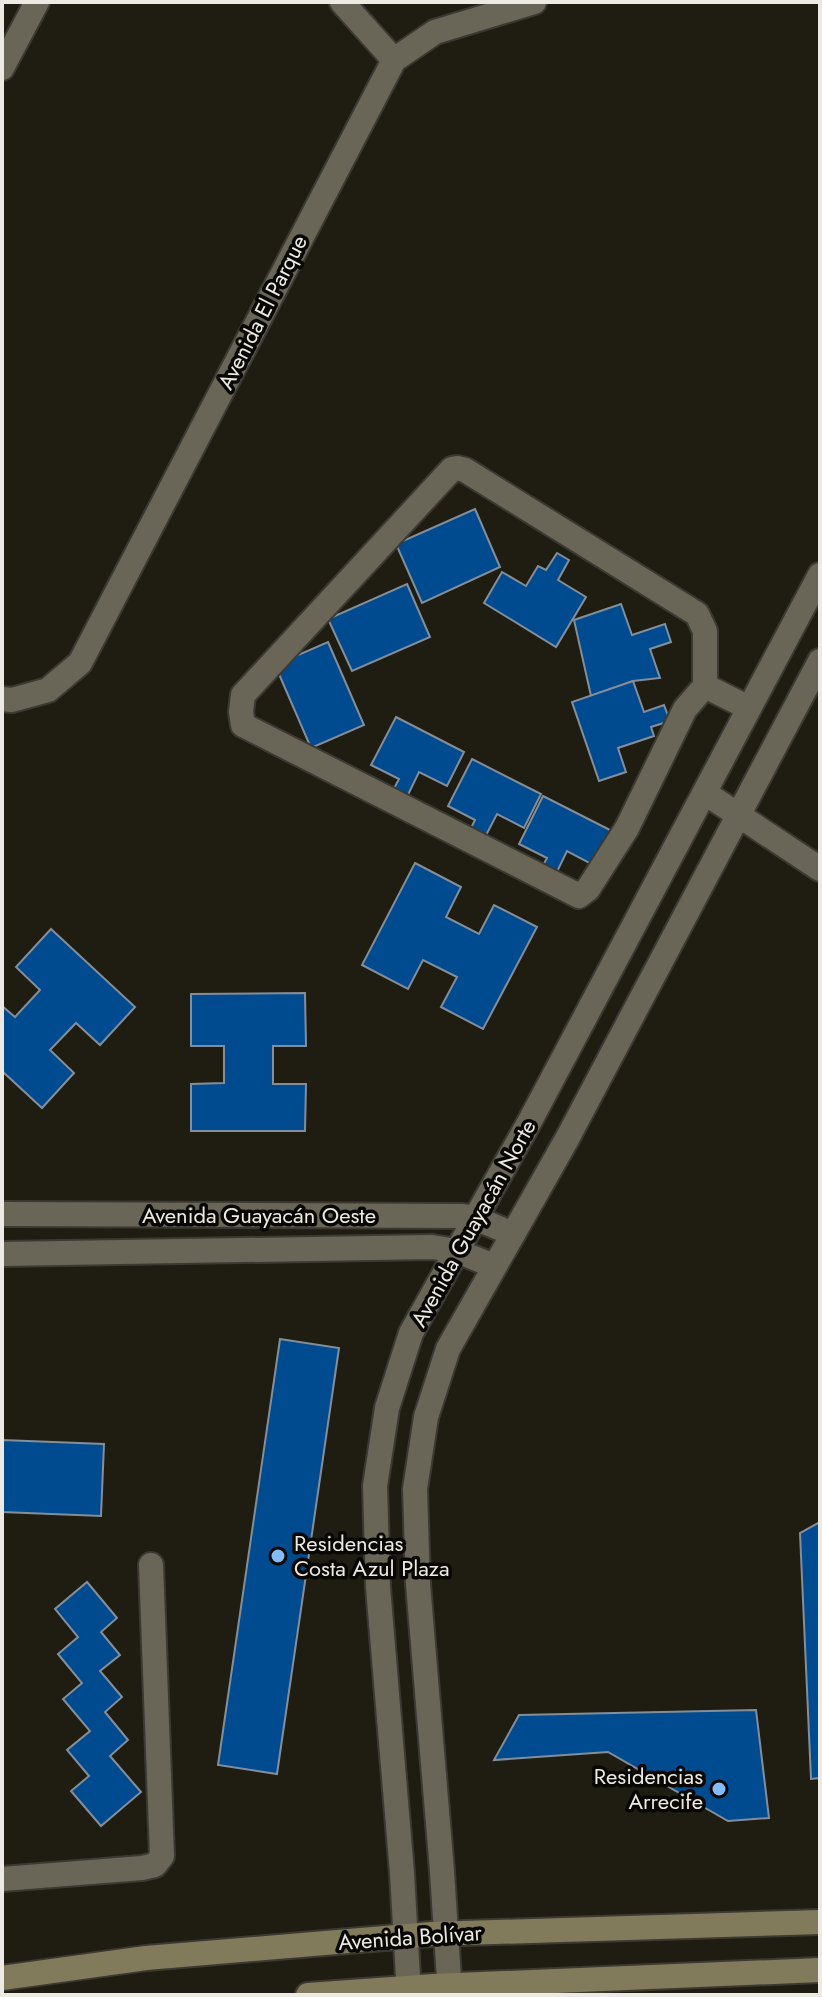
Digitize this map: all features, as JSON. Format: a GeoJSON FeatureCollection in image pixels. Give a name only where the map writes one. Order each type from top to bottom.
{"type":"FeatureCollection","features":[{"type":"Feature","properties":{"kind":"street"},"geometry":{"type":"LineString","coordinates":[[2,68],[37,2]]}},
{"type":"Feature","properties":{"kind":"street"},"geometry":{"type":"LineString","coordinates":[[342,2],[394,60]]}},
{"type":"Feature","properties":{"kind":"street","name":"Avenida El Parque"},"geometry":{"type":"LineString","coordinates":[[2,699],[12,700],[48,690],[80,663],[394,60],[435,32],[534,2]]}},
{"type":"Feature","properties":{"kind":"street"},"geometry":{"type":"LineString","coordinates":[[457,468],[465,470],[697,614],[705,631],[705,686],[685,709],[627,828],[588,889],[579,896],[243,725],[241,712],[243,695],[452,469],[457,468]]}},
{"type":"Feature","properties":{"kind":"street","name":"Avenida Guayacán Norte"},"geometry":{"type":"LineString","coordinates":[[409,1991],[378,1587],[375,1486],[387,1408],[411,1333],[531,1119],[820,575]]}},
{"type":"Feature","properties":{"kind":"street","name":"Avenida Guayacán Norte"},"geometry":{"type":"LineString","coordinates":[[449,1990],[418,1584],[415,1489],[426,1417],[448,1349],[574,1125],[817,675]]}},
{"type":"Feature","properties":{"kind":"street"},"geometry":{"type":"LineString","coordinates":[[705,686],[749,708]]}},
{"type":"Feature","properties":{"kind":"street"},"geometry":{"type":"LineString","coordinates":[[705,793],[820,869]]}},
{"type":"Feature","properties":{"kind":"street","name":"Avenida Guayacán Oeste"},"geometry":{"type":"LineString","coordinates":[[2,1214],[463,1216],[513,1234]]}},
{"type":"Feature","properties":{"kind":"street","name":"Avenida Guayacán Oeste"},"geometry":{"type":"LineString","coordinates":[[2,1254],[432,1247],[457,1251],[494,1266]]}},
{"type":"Feature","properties":{"kind":"street"},"geometry":{"type":"LineString","coordinates":[[2,1879],[142,1868],[155,1865],[162,1856],[151,1565]]}},
{"type":"Feature","properties":{"kind":"street","name":"Avenida Bolívar"},"geometry":{"type":"LineString","coordinates":[[2,1978],[146,1958],[446,1933],[820,1922]]}},
{"type":"Feature","properties":{"kind":"street"},"geometry":{"type":"LineString","coordinates":[[308,1995],[820,1970]]}},
{"type":"Feature","properties":{"kind":"building"},"geometry":{"type":"Polygon","coordinates":[[[475,509],[500,567],[422,603],[396,544],[475,509]]]}},
{"type":"Feature","properties":{"kind":"building"},"geometry":{"type":"Polygon","coordinates":[[[557,553],[569,560],[558,580],[586,597],[556,647],[484,603],[502,572],[526,586],[538,566],[546,570],[557,553]]]}},
{"type":"Feature","properties":{"kind":"building"},"geometry":{"type":"Polygon","coordinates":[[[407,584],[430,637],[352,671],[328,619],[407,584]]]}},
{"type":"Feature","properties":{"kind":"building"},"geometry":{"type":"Polygon","coordinates":[[[621,604],[632,635],[665,624],[671,642],[650,649],[660,678],[633,681],[591,696],[574,620],[621,604]]]}},
{"type":"Feature","properties":{"kind":"building"},"geometry":{"type":"Polygon","coordinates":[[[328,642],[364,725],[311,748],[275,665],[328,642]]]}},
{"type":"Feature","properties":{"kind":"building"},"geometry":{"type":"Polygon","coordinates":[[[633,681],[644,712],[664,705],[670,721],[651,727],[654,736],[618,748],[626,772],[599,781],[572,702],[633,681]]]}},
{"type":"Feature","properties":{"kind":"building"},"geometry":{"type":"Polygon","coordinates":[[[396,717],[464,752],[447,786],[419,772],[405,801],[391,794],[399,779],[371,765],[396,717]]]}},
{"type":"Feature","properties":{"kind":"building"},"geometry":{"type":"Polygon","coordinates":[[[472,759],[541,794],[524,828],[497,814],[482,843],[467,836],[475,820],[448,806],[472,759]]]}},
{"type":"Feature","properties":{"kind":"building"},"geometry":{"type":"Polygon","coordinates":[[[543,796],[612,831],[595,866],[567,851],[553,880],[539,873],[547,858],[519,844],[543,796]]]}},
{"type":"Feature","properties":{"kind":"building"},"geometry":{"type":"Polygon","coordinates":[[[415,863],[461,887],[446,917],[479,934],[494,905],[537,927],[483,1029],[441,1007],[457,977],[423,960],[408,989],[362,965],[415,863]]]}},
{"type":"Feature","properties":{"kind":"building"},"geometry":{"type":"Polygon","coordinates":[[[51,929],[135,1007],[100,1045],[76,1023],[50,1050],[74,1073],[42,1108],[2,1071],[2,1006],[15,1017],[40,990],[16,967],[51,929]]]}},
{"type":"Feature","properties":{"kind":"building"},"geometry":{"type":"Polygon","coordinates":[[[305,993],[306,1046],[273,1046],[273,1084],[306,1084],[305,1131],[191,1131],[191,1084],[224,1083],[224,1046],[191,1046],[191,994],[305,993]]]}},
{"type":"Feature","properties":{"kind":"building","name":"Residencias Costa Azul Plaza"},"geometry":{"type":"Polygon","coordinates":[[[280,1339],[339,1348],[277,1774],[218,1765],[280,1339]]]}},
{"type":"Feature","properties":{"kind":"building"},"geometry":{"type":"Polygon","coordinates":[[[2,1440],[104,1444],[101,1516],[2,1512],[2,1440]]]}},
{"type":"Feature","properties":{"kind":"building"},"geometry":{"type":"Polygon","coordinates":[[[820,1522],[820,1778],[811,1779],[800,1533],[820,1522]]]}},
{"type":"Feature","properties":{"kind":"building"},"geometry":{"type":"Polygon","coordinates":[[[87,1582],[117,1618],[101,1632],[120,1655],[100,1671],[122,1697],[105,1712],[128,1740],[110,1756],[141,1792],[101,1826],[71,1791],[89,1776],[67,1750],[90,1731],[63,1699],[82,1683],[58,1654],[78,1637],[55,1609],[87,1582]]]}},
{"type":"Feature","properties":{"kind":"building","name":"Residencias Arrecife"},"geometry":{"type":"Polygon","coordinates":[[[756,1710],[769,1818],[728,1821],[608,1752],[494,1760],[519,1715],[756,1710]]]}},
{"type":"Feature","properties":{"kind":"place","name":"Residencias Costa Azul Plaza"},"geometry":{"type":"Point","coordinates":[278,1556]}},
{"type":"Feature","properties":{"kind":"place","name":"Residencias Arrecife"},"geometry":{"type":"Point","coordinates":[719,1789]}}]}
